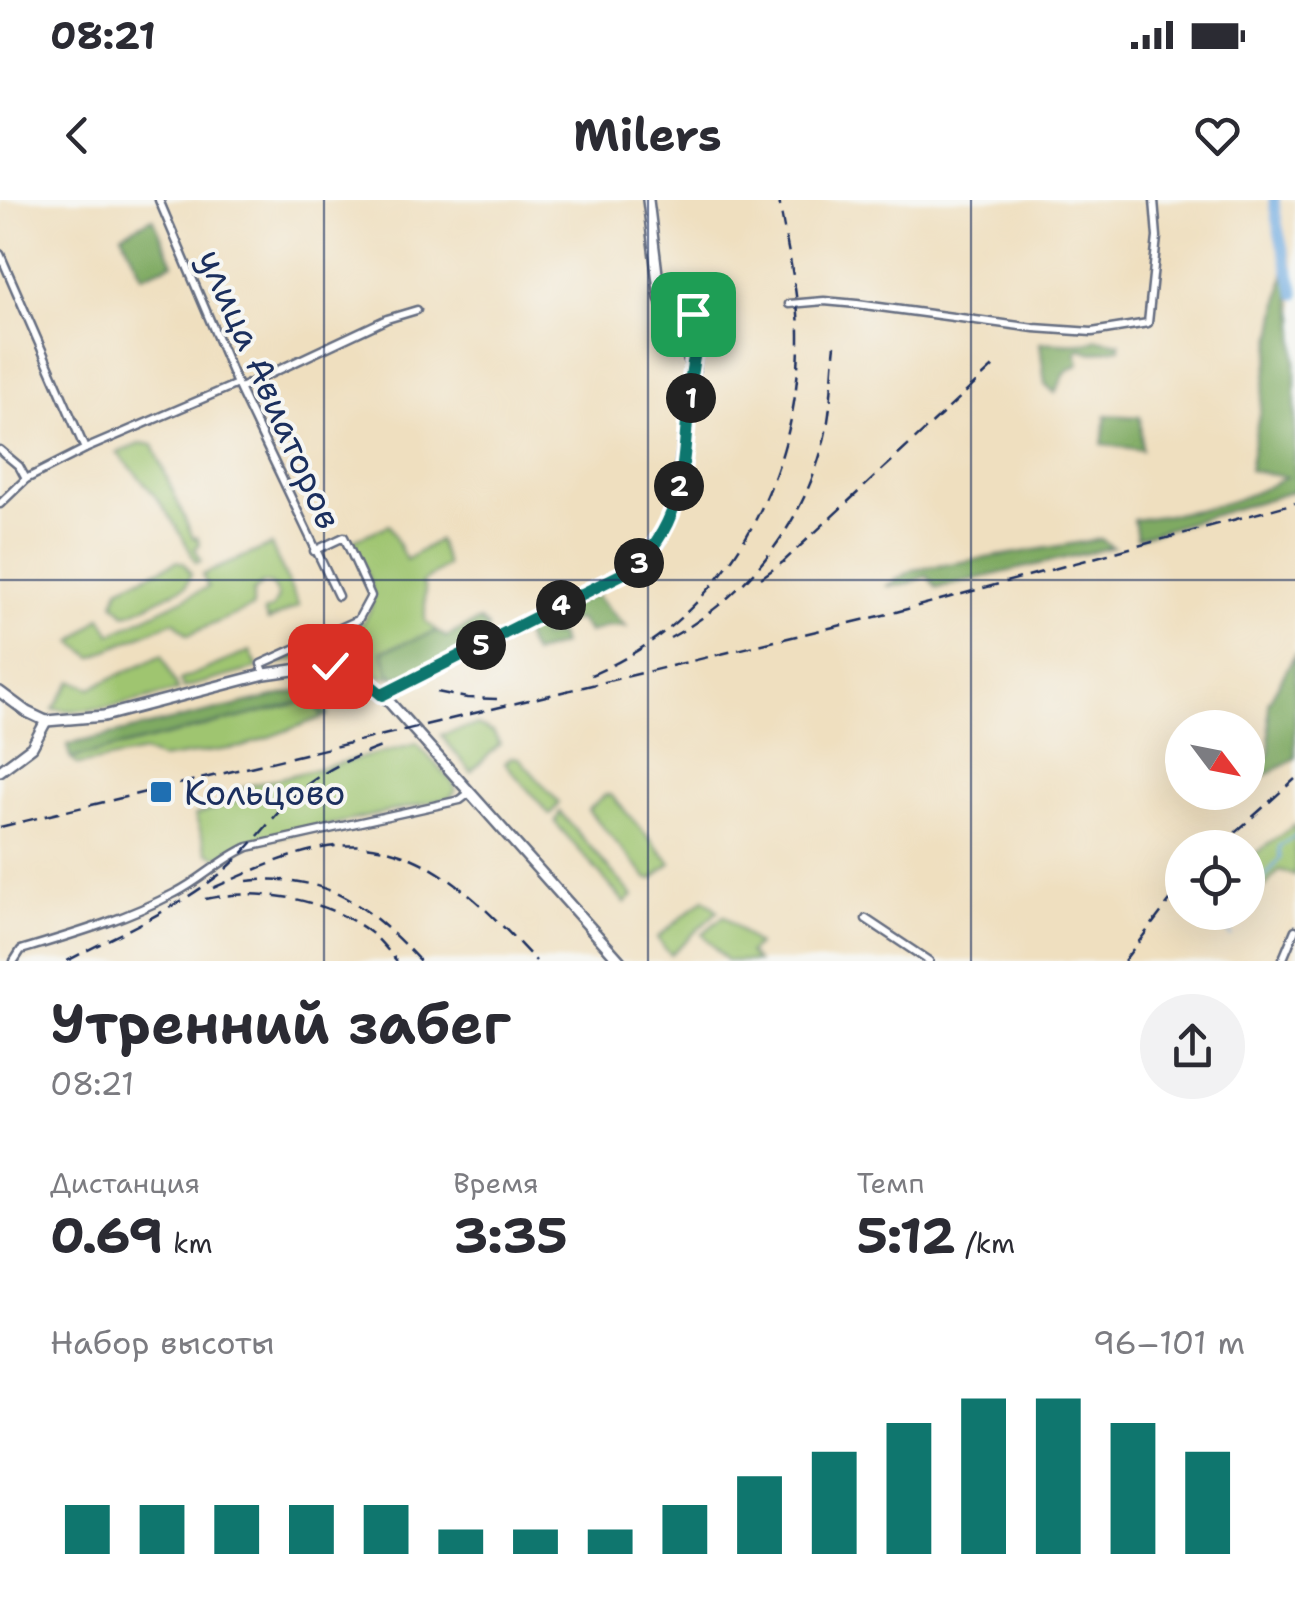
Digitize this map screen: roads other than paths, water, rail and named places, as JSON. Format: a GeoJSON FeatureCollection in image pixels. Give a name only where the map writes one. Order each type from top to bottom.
{"type":"FeatureCollection","features":[{"type":"Feature","properties":{"kind":"main road"},"geometry":{"type":"LineString","coordinates":[[648,200],[654,266],[664,308],[693,368]]}},
{"type":"Feature","properties":{"kind":"main road"},"geometry":{"type":"LineString","coordinates":[[382,695],[628,571],[660,542],[674,507],[700,320],[693,314],[664,308]]}},
{"type":"Feature","properties":{"kind":"main road"},"geometry":{"type":"LineString","coordinates":[[676,331],[680,314]]}},
{"type":"Feature","properties":{"kind":"main road"},"geometry":{"type":"LineString","coordinates":[[676,331],[687,340],[699,335]]}},
{"type":"Feature","properties":{"kind":"main road"},"geometry":{"type":"LineString","coordinates":[[0,692],[46,722],[104,716],[265,674],[330,666],[364,680],[382,695],[620,961]]}},
{"type":"Feature","properties":{"kind":"main road"},"geometry":{"type":"LineString","coordinates":[[0,770],[32,748],[46,722]]}},
{"type":"Feature","properties":{"kind":"street","name":"улица Авиаторов"},"geometry":{"type":"LineString","coordinates":[[159,200],[238,386],[338,596]]}},
{"type":"Feature","properties":{"kind":"street"},"geometry":{"type":"LineString","coordinates":[[789,304],[857,304],[972,317],[1004,325],[1092,332],[1148,323],[1157,237],[1154,200]]}},
{"type":"Feature","properties":{"kind":"street"},"geometry":{"type":"LineString","coordinates":[[0,254],[85,448]]}},
{"type":"Feature","properties":{"kind":"street"},"geometry":{"type":"LineString","coordinates":[[0,504],[26,479],[85,448],[238,386],[387,319],[417,310]]}},
{"type":"Feature","properties":{"kind":"street"},"geometry":{"type":"LineString","coordinates":[[0,450],[26,479]]}},
{"type":"Feature","properties":{"kind":"street"},"geometry":{"type":"LineString","coordinates":[[265,674],[261,664],[358,620],[369,604],[371,596],[344,536],[314,551]]}},
{"type":"Feature","properties":{"kind":"street"},"geometry":{"type":"LineString","coordinates":[[14,961],[21,950],[111,923],[179,892],[248,847],[460,800],[468,794]]}},
{"type":"Feature","properties":{"kind":"street"},"geometry":{"type":"LineString","coordinates":[[866,919],[929,961]]}},
{"type":"Feature","properties":{"kind":"street"},"geometry":{"type":"LineString","coordinates":[[1282,961],[1295,930]]}},
{"type":"Feature","properties":{"kind":"waterway"},"geometry":{"type":"LineString","coordinates":[[1274,200],[1295,294]]}},
{"type":"Feature","properties":{"kind":"waterway"},"geometry":{"type":"LineString","coordinates":[[1265,878],[1280,858],[1279,846],[1295,836]]}},
{"type":"Feature","properties":{"kind":"waterway"},"geometry":{"type":"LineString","coordinates":[[1227,930],[1231,936]]}},
{"type":"Feature","properties":{"kind":"railway"},"geometry":{"type":"LineString","coordinates":[[591,675],[638,650],[680,618],[716,580],[746,538],[769,491],[786,441],[796,389],[799,336],[795,285],[779,200]]}},
{"type":"Feature","properties":{"kind":"railway"},"geometry":{"type":"LineString","coordinates":[[670,638],[700,620],[752,574],[793,519],[820,455],[829,412],[835,345]]}},
{"type":"Feature","properties":{"kind":"railway"},"geometry":{"type":"LineString","coordinates":[[761,578],[994,366]]}},
{"type":"Feature","properties":{"kind":"railway"},"geometry":{"type":"LineString","coordinates":[[0,827],[896,612],[1295,503]]}},
{"type":"Feature","properties":{"kind":"railway"},"geometry":{"type":"LineString","coordinates":[[437,692],[497,699]]}},
{"type":"Feature","properties":{"kind":"railway"},"geometry":{"type":"LineString","coordinates":[[67,961],[203,887],[239,857],[309,783],[381,747]]}},
{"type":"Feature","properties":{"kind":"railway"},"geometry":{"type":"LineString","coordinates":[[1238,830],[1295,779]]}},
{"type":"Feature","properties":{"kind":"railway"},"geometry":{"type":"LineString","coordinates":[[213,888],[308,851],[356,845],[387,850],[416,860],[468,894],[536,961]]}},
{"type":"Feature","properties":{"kind":"railway"},"geometry":{"type":"LineString","coordinates":[[247,881],[300,882],[344,897],[383,924],[420,961]]}},
{"type":"Feature","properties":{"kind":"railway"},"geometry":{"type":"LineString","coordinates":[[205,899],[248,894],[312,903],[370,932],[397,961]]}},
{"type":"Feature","properties":{"kind":"railway"},"geometry":{"type":"LineString","coordinates":[[1124,961],[1165,907]]}},
{"type":"Feature","properties":{"kind":"place","name":"Кольцово"},"geometry":{"type":"Point","coordinates":[161,792]}}]}
